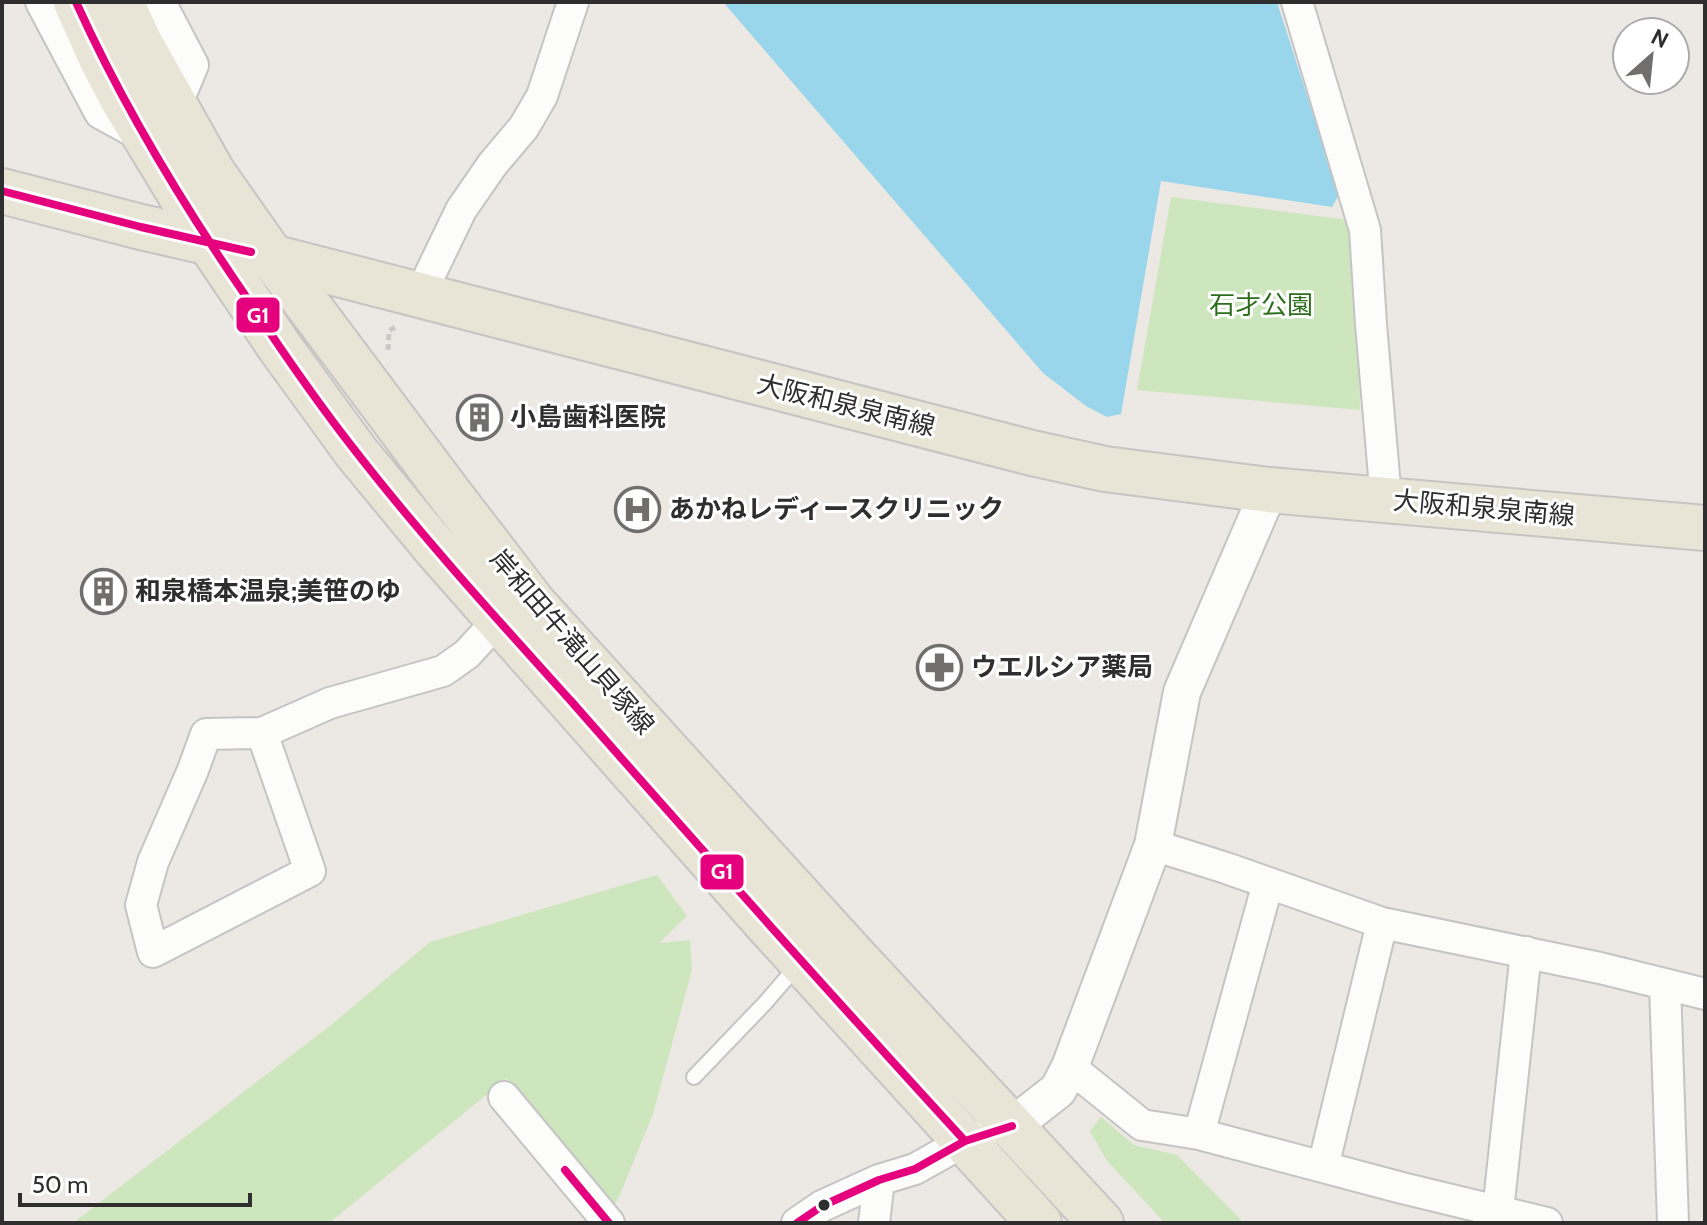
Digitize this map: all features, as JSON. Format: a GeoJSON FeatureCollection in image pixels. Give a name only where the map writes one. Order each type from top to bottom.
{"type":"FeatureCollection","features":[{"type":"Feature","properties":{"kind":"main road","name":"岸和田牛滝山貝塚線"},"geometry":{"type":"LineString","coordinates":[[76,2],[101,58],[160,123],[213,173],[272,257],[534,604],[1100,1222]]}},
{"type":"Feature","properties":{"kind":"main road","name":"岸和田牛滝山貝塚線"},"geometry":{"type":"LineString","coordinates":[[121,2],[140,43],[160,123],[209,242],[356,452],[437,550],[801,961],[1039,1223]]}},
{"type":"Feature","properties":{"kind":"main road","name":"大阪和泉泉南線"},"geometry":{"type":"LineString","coordinates":[[2,191],[272,257],[410,310],[1105,469],[1269,490],[1705,528]]}},
{"type":"Feature","properties":{"kind":"street"},"geometry":{"type":"LineString","coordinates":[[41,2],[100,113],[160,123],[193,65],[160,2]]}},
{"type":"Feature","properties":{"kind":"street"},"geometry":{"type":"LineString","coordinates":[[410,310],[461,210],[492,165],[524,127],[542,96],[573,2]]}},
{"type":"Feature","properties":{"kind":"street"},"geometry":{"type":"LineString","coordinates":[[1297,2],[1365,230],[1386,499]]}},
{"type":"Feature","properties":{"kind":"street"},"geometry":{"type":"LineString","coordinates":[[797,1223],[822,1206],[879,1180],[915,1169],[965,1141],[1012,1126],[1058,1090],[1070,1067],[1153,845],[1182,692],[1269,490]]}},
{"type":"Feature","properties":{"kind":"street"},"geometry":{"type":"LineString","coordinates":[[262,733],[310,871],[153,952],[141,905],[153,862],[206,734],[262,733],[330,703],[443,671],[467,654],[499,619]]}},
{"type":"Feature","properties":{"kind":"street"},"geometry":{"type":"LineString","coordinates":[[1153,845],[1382,923],[1600,968],[1705,994]]}},
{"type":"Feature","properties":{"kind":"street"},"geometry":{"type":"LineString","coordinates":[[1199,1134],[1268,883]]}},
{"type":"Feature","properties":{"kind":"street"},"geometry":{"type":"LineString","coordinates":[[1323,1167],[1382,923]]}},
{"type":"Feature","properties":{"kind":"street"},"geometry":{"type":"LineString","coordinates":[[1499,1217],[1526,952]]}},
{"type":"Feature","properties":{"kind":"street"},"geometry":{"type":"LineString","coordinates":[[1665,984],[1673,1223]]}},
{"type":"Feature","properties":{"kind":"street"},"geometry":{"type":"LineString","coordinates":[[1070,1067],[1142,1125],[1199,1134],[1499,1217],[1547,1223]]}},
{"type":"Feature","properties":{"kind":"street"},"geometry":{"type":"LineString","coordinates":[[504,1097],[609,1223]]}},
{"type":"Feature","properties":{"kind":"street"},"geometry":{"type":"LineString","coordinates":[[874,1223],[879,1180]]}},
{"type":"Feature","properties":{"kind":"lane"},"geometry":{"type":"LineString","coordinates":[[694,1077],[801,961]]}},
{"type":"Feature","properties":{"kind":"path"},"geometry":{"type":"LineString","coordinates":[[389,360],[389,331],[410,310]]}},
{"type":"Feature","properties":{"kind":"green space","name":"石才公園"},"geometry":{"type":"Polygon","coordinates":[[[1171,197],[1356,221],[1360,410],[1137,390],[1171,197]]]}},
{"type":"Feature","properties":{"kind":"green space"},"geometry":{"type":"Polygon","coordinates":[[[657,875],[687,916],[659,943],[690,940],[692,970],[653,1114],[613,1207],[507,1078],[329,1223],[73,1223],[331,1025],[430,942],[657,875]]]}},
{"type":"Feature","properties":{"kind":"green space"},"geometry":{"type":"Polygon","coordinates":[[[1101,1117],[1134,1145],[1177,1155],[1244,1223],[1165,1223],[1107,1161],[1090,1131],[1101,1117]]]}},
{"type":"Feature","properties":{"kind":"water"},"geometry":{"type":"Polygon","coordinates":[[[723,2],[1277,2],[1339,195],[1332,207],[1161,181],[1121,414],[1107,417],[1086,406],[1043,373],[723,2]]]}},
{"type":"Feature","properties":{"kind":"transit line","name":"G1"},"geometry":{"type":"LineString","coordinates":[[76,2],[132,114],[175,187],[284,353],[357,453],[489,610],[965,1141]]}},
{"type":"Feature","properties":{"kind":"transit line","name":"G1"},"geometry":{"type":"LineString","coordinates":[[2,191],[251,252]]}},
{"type":"Feature","properties":{"kind":"transit line","name":"G1"},"geometry":{"type":"LineString","coordinates":[[797,1223],[822,1206],[879,1180],[915,1169],[965,1141],[1012,1126]]}},
{"type":"Feature","properties":{"kind":"transit line","name":"G1"},"geometry":{"type":"LineString","coordinates":[[565,1170],[609,1223]]}},
{"type":"Feature","properties":{"kind":"place","name":"小島歯科医院"},"geometry":{"type":"Point","coordinates":[479,417]}},
{"type":"Feature","properties":{"kind":"place","name":"あかねレディースクリニック"},"geometry":{"type":"Point","coordinates":[638,509]}},
{"type":"Feature","properties":{"kind":"place","name":"和泉橋本温泉;美笹のゆ"},"geometry":{"type":"Point","coordinates":[104,591]}},
{"type":"Feature","properties":{"kind":"place","name":"ウエルシア薬局"},"geometry":{"type":"Point","coordinates":[940,667]}}]}
